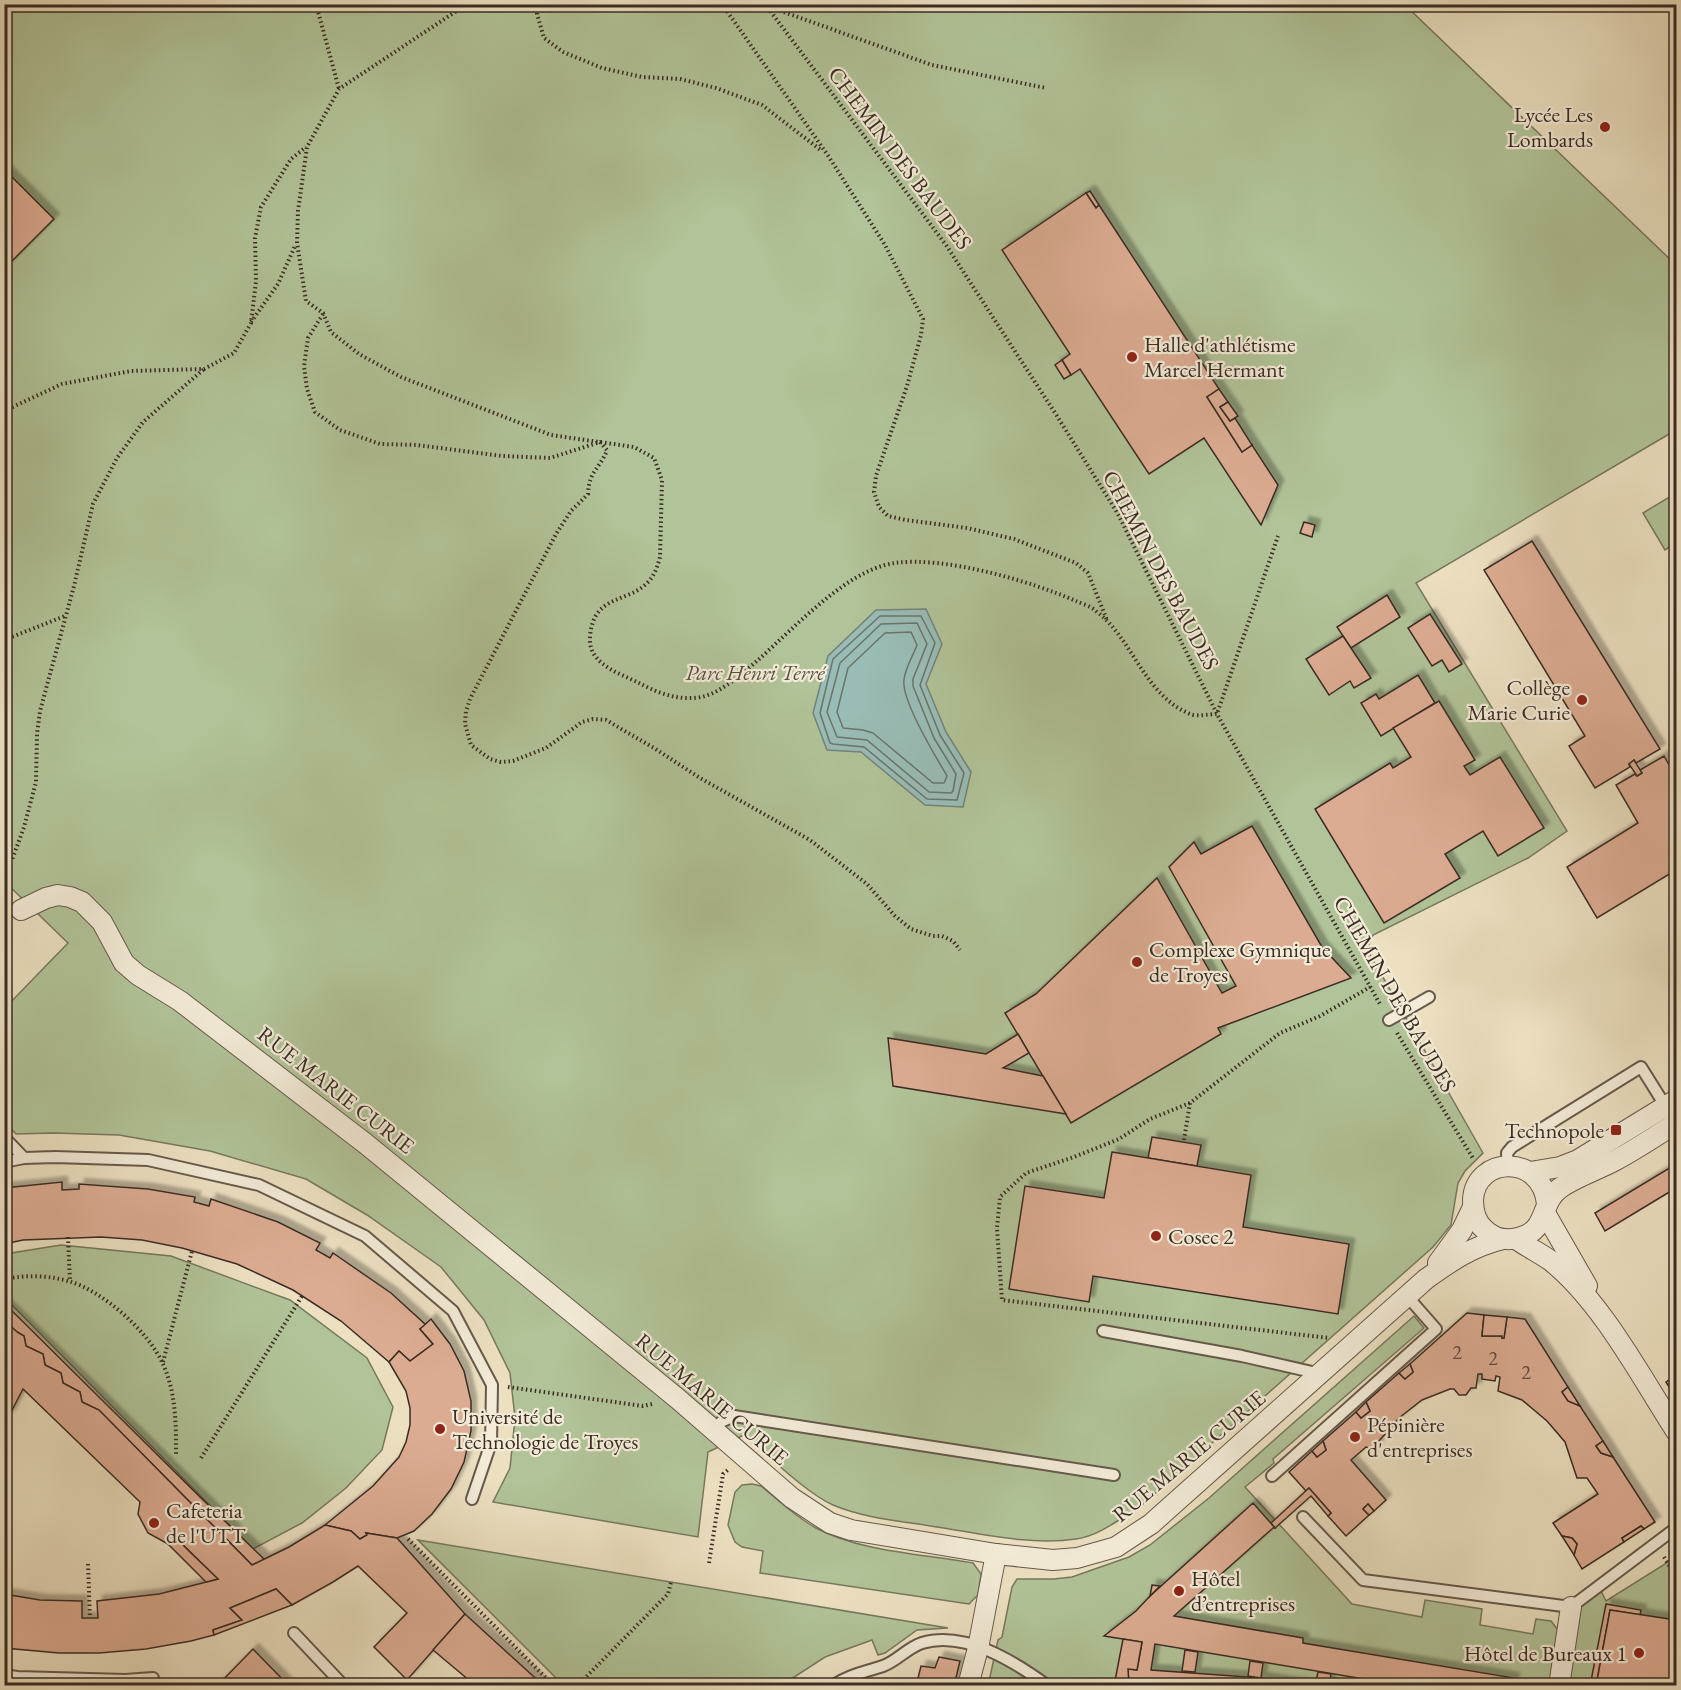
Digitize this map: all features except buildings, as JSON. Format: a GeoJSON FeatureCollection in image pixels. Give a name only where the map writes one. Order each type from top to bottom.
{"type":"FeatureCollection","features":[{"type":"Feature","properties":{"kind":"street","name":"RUE MARIE CURIE"},"geometry":{"type":"LineString","coordinates":[[21,910],[58,895],[82,902],[102,922],[124,963],[138,975],[180,1001],[357,1137],[714,1430],[792,1498],[830,1523],[851,1530],[996,1554],[1053,1560],[1077,1558],[1116,1546],[1151,1524],[1426,1279],[1454,1258],[1470,1250],[1509,1239]]}},
{"type":"Feature","properties":{"kind":"street"},"geometry":{"type":"LineString","coordinates":[[1530,1172],[1560,1167],[1578,1160],[1673,1110]]}},
{"type":"Feature","properties":{"kind":"street"},"geometry":{"type":"LineString","coordinates":[[1509,1239],[1534,1231],[1560,1188],[1617,1160],[1673,1110]]}},
{"type":"Feature","properties":{"kind":"street"},"geometry":{"type":"LineString","coordinates":[[1604,1321],[1546,1209],[1543,1186],[1530,1172],[1519,1167],[1496,1168],[1486,1175],[1478,1184],[1473,1195],[1476,1218],[1483,1228],[1492,1235],[1509,1239],[1551,1262],[1576,1284],[1604,1321],[1677,1431]]}},
{"type":"Feature","properties":{"kind":"street","name":"RUE MARIE CURIE"},"geometry":{"type":"LineString","coordinates":[[1426,1279],[1462,1230],[1473,1207]]}},
{"type":"Feature","properties":{"kind":"street"},"geometry":{"type":"LineString","coordinates":[[969,1686],[996,1554]]}},
{"type":"Feature","properties":{"kind":"street"},"geometry":{"type":"LineString","coordinates":[[1559,1686],[1571,1607]]}},
{"type":"Feature","properties":{"kind":"lane"},"geometry":{"type":"LineString","coordinates":[[1389,1020],[1429,997]]}},
{"type":"Feature","properties":{"kind":"lane"},"geometry":{"type":"LineString","coordinates":[[1508,1166],[1507,1153],[1512,1147],[1641,1067],[1673,1110]]}},
{"type":"Feature","properties":{"kind":"lane"},"geometry":{"type":"LineString","coordinates":[[4,1137],[24,1158]]}},
{"type":"Feature","properties":{"kind":"lane"},"geometry":{"type":"LineString","coordinates":[[4,1162],[24,1158],[55,1157],[148,1160],[259,1185],[365,1236],[453,1311],[492,1385],[491,1443],[471,1499]]}},
{"type":"Feature","properties":{"kind":"lane"},"geometry":{"type":"LineString","coordinates":[[1272,1476],[1436,1329],[1407,1296]]}},
{"type":"Feature","properties":{"kind":"lane"},"geometry":{"type":"LineString","coordinates":[[1103,1331],[1242,1356],[1321,1374]]}},
{"type":"Feature","properties":{"kind":"lane"},"geometry":{"type":"LineString","coordinates":[[714,1430],[721,1422],[734,1416],[1114,1475]]}},
{"type":"Feature","properties":{"kind":"lane"},"geometry":{"type":"LineString","coordinates":[[1303,1517],[1363,1580],[1571,1607],[1677,1528]]}},
{"type":"Feature","properties":{"kind":"lane"},"geometry":{"type":"LineString","coordinates":[[294,1633],[344,1686]]}},
{"type":"Feature","properties":{"kind":"lane"},"geometry":{"type":"LineString","coordinates":[[832,1686],[849,1675],[885,1665],[914,1646],[925,1642],[949,1641],[995,1653],[1026,1669],[1048,1686]]}},
{"type":"Feature","properties":{"kind":"lane"},"geometry":{"type":"LineString","coordinates":[[4,1675],[153,1678],[153,1686]]}},
{"type":"Feature","properties":{"kind":"path"},"geometry":{"type":"LineString","coordinates":[[316,4],[339,89]]}},
{"type":"Feature","properties":{"kind":"path"},"geometry":{"type":"LineString","coordinates":[[467,4],[339,89],[307,147],[298,212],[297,243],[306,301],[323,313],[331,332],[359,354],[401,377],[551,435],[634,447],[654,458],[662,480],[661,546],[657,568],[648,582],[604,606],[597,614],[590,635],[590,645],[604,666],[648,688],[672,696],[693,698],[711,694],[723,688],[754,664],[812,611],[852,580],[893,563],[930,562],[975,570],[1041,587],[1095,610],[1109,623],[1162,695],[1191,715],[1217,714],[1278,536]]}},
{"type":"Feature","properties":{"kind":"path"},"geometry":{"type":"LineString","coordinates":[[538,4],[537,14],[544,38],[563,52],[602,68],[642,77],[680,79],[716,88],[762,105],[826,154]]}},
{"type":"Feature","properties":{"kind":"path"},"geometry":{"type":"LineString","coordinates":[[722,4],[826,154],[885,245],[923,319],[908,386],[876,476],[874,492],[879,507],[888,516],[967,528],[1014,539],[1076,562],[1088,573],[1109,623]]}},
{"type":"Feature","properties":{"kind":"path","name":"CHEMIN DES BAUDES"},"geometry":{"type":"LineString","coordinates":[[766,5],[932,64],[1046,88]]}},
{"type":"Feature","properties":{"kind":"path","name":"CHEMIN DES BAUDES"},"geometry":{"type":"LineString","coordinates":[[766,5],[946,245],[1118,514],[1217,714],[1389,1020],[1473,1159],[1486,1175]]}},
{"type":"Feature","properties":{"kind":"path"},"geometry":{"type":"LineString","coordinates":[[251,323],[256,281],[255,238],[261,207],[291,159],[307,147]]}},
{"type":"Feature","properties":{"kind":"path"},"geometry":{"type":"LineString","coordinates":[[4,869],[12,860],[36,782],[40,711],[93,504],[117,459],[143,422],[204,369],[234,353],[278,284],[297,243]]}},
{"type":"Feature","properties":{"kind":"path"},"geometry":{"type":"LineString","coordinates":[[323,313],[308,338],[304,366],[307,389],[315,412],[340,430],[380,444],[417,445],[502,456],[550,458],[600,442]]}},
{"type":"Feature","properties":{"kind":"path"},"geometry":{"type":"LineString","coordinates":[[4,411],[62,384],[131,371],[204,369]]}},
{"type":"Feature","properties":{"kind":"path"},"geometry":{"type":"LineString","coordinates":[[600,442],[607,450],[603,462],[593,470],[588,485],[588,494],[571,511],[556,534],[470,699],[465,724],[471,745],[490,759],[501,762],[513,761],[546,748],[582,722],[593,719],[606,720],[700,778],[810,840],[867,884],[895,916],[911,929],[933,936],[942,936],[953,941],[960,950]]}},
{"type":"Feature","properties":{"kind":"path"},"geometry":{"type":"LineString","coordinates":[[4,640],[66,615]]}},
{"type":"Feature","properties":{"kind":"path"},"geometry":{"type":"LineString","coordinates":[[1338,1339],[1002,1300],[998,1227],[1000,1197],[1026,1173],[1119,1139],[1150,1119],[1190,1104],[1280,1033],[1320,1016],[1370,987]]}},
{"type":"Feature","properties":{"kind":"path"},"geometry":{"type":"LineString","coordinates":[[1184,1140],[1190,1104]]}},
{"type":"Feature","properties":{"kind":"path"},"geometry":{"type":"LineString","coordinates":[[68,1237],[70,1282]]}},
{"type":"Feature","properties":{"kind":"path"},"geometry":{"type":"LineString","coordinates":[[163,1363],[192,1251]]}},
{"type":"Feature","properties":{"kind":"path"},"geometry":{"type":"LineString","coordinates":[[4,1279],[30,1275],[70,1282],[112,1304],[143,1334],[163,1363],[173,1396],[176,1454]]}},
{"type":"Feature","properties":{"kind":"path"},"geometry":{"type":"LineString","coordinates":[[201,1458],[302,1296]]}},
{"type":"Feature","properties":{"kind":"path"},"geometry":{"type":"LineString","coordinates":[[492,1385],[643,1406],[659,1403]]}},
{"type":"Feature","properties":{"kind":"path"},"geometry":{"type":"LineString","coordinates":[[710,1563],[723,1474],[742,1455]]}},
{"type":"Feature","properties":{"kind":"path"},"geometry":{"type":"LineString","coordinates":[[408,1539],[554,1686]]}},
{"type":"Feature","properties":{"kind":"path"},"geometry":{"type":"LineString","coordinates":[[1656,1544],[1677,1577]]}},
{"type":"Feature","properties":{"kind":"path"},"geometry":{"type":"LineString","coordinates":[[88,1564],[90,1618]]}},
{"type":"Feature","properties":{"kind":"path"},"geometry":{"type":"LineString","coordinates":[[578,1686],[668,1594],[671,1582]]}},
{"type":"Feature","properties":{"kind":"green space","name":"Parc Henri Terré"},"geometry":{"type":"Polygon","coordinates":[[[5,5],[1405,5],[1676,265],[1676,430],[1416,583],[1567,831],[1528,858],[1373,935],[1367,949],[1483,1153],[1465,1171],[1458,1183],[1451,1225],[1433,1247],[1141,1506],[1093,1534],[1058,1541],[1022,1540],[894,1521],[857,1513],[833,1505],[811,1492],[744,1435],[708,1452],[698,1537],[493,1502],[510,1468],[515,1418],[510,1373],[484,1320],[441,1267],[367,1215],[306,1179],[210,1151],[119,1135],[16,1134],[5,1122],[5,1008],[68,943],[5,882],[5,5]]]}},
{"type":"Feature","properties":{"kind":"green space"},"geometry":{"type":"Polygon","coordinates":[[[1676,493],[1676,543],[1665,550],[1643,513],[1676,493]]]}},
{"type":"Feature","properties":{"kind":"green space"},"geometry":{"type":"Polygon","coordinates":[[[61,1245],[171,1256],[290,1300],[367,1358],[393,1407],[382,1450],[346,1488],[302,1523],[253,1549],[5,1298],[5,1254],[61,1245]]]}},
{"type":"Feature","properties":{"kind":"green space"},"geometry":{"type":"Polygon","coordinates":[[[1414,1316],[1424,1328],[1273,1459],[1274,1463],[1245,1487],[1352,1604],[1422,1617],[1425,1600],[1482,1609],[1480,1625],[1533,1634],[1536,1619],[1551,1621],[1558,1630],[1600,1589],[1606,1601],[1676,1557],[1676,1685],[988,1686],[998,1640],[1002,1637],[1012,1587],[1017,1579],[1072,1577],[1129,1557],[1150,1545],[1209,1498],[1414,1316]]]}},
{"type":"Feature","properties":{"kind":"green space"},"geometry":{"type":"Polygon","coordinates":[[[742,1485],[761,1486],[801,1519],[834,1536],[872,1547],[973,1563],[981,1574],[978,1595],[969,1604],[760,1573],[763,1551],[742,1547],[735,1542],[728,1525],[735,1492],[742,1485]]]}},
{"type":"Feature","properties":{"kind":"green space"},"geometry":{"type":"Polygon","coordinates":[[[418,1540],[948,1628],[917,1630],[885,1653],[878,1655],[872,1640],[825,1657],[782,1685],[563,1685],[418,1540]]]}},
{"type":"Feature","properties":{"kind":"water"},"geometry":{"type":"Polygon","coordinates":[[[926,609],[942,644],[926,684],[946,732],[971,772],[963,807],[925,805],[861,752],[827,750],[813,713],[828,656],[876,610],[926,609]]]}},
{"type":"Feature","properties":{"kind":"place","name":"Lycée Les Lombards"},"geometry":{"type":"Point","coordinates":[1605,127]}},
{"type":"Feature","properties":{"kind":"place","name":"Halle d'athlétisme Marcel Hermant"},"geometry":{"type":"Point","coordinates":[1132,357]}},
{"type":"Feature","properties":{"kind":"place","name":"Collège Marie Curie"},"geometry":{"type":"Point","coordinates":[1582,700]}},
{"type":"Feature","properties":{"kind":"place","name":"Complexe Gymnique de Troyes"},"geometry":{"type":"Point","coordinates":[1137,962]}},
{"type":"Feature","properties":{"kind":"place","name":"Technopole"},"geometry":{"type":"Point","coordinates":[1616,1130]}},
{"type":"Feature","properties":{"kind":"place","name":"Cosec 2"},"geometry":{"type":"Point","coordinates":[1156,1236]}},
{"type":"Feature","properties":{"kind":"place","name":"Université de Technologie de Troyes"},"geometry":{"type":"Point","coordinates":[440,1429]}},
{"type":"Feature","properties":{"kind":"place","name":"Pépinière d'entreprises"},"geometry":{"type":"Point","coordinates":[1355,1437]}},
{"type":"Feature","properties":{"kind":"place","name":"Cafeteria de l'UTT"},"geometry":{"type":"Point","coordinates":[154,1523]}},
{"type":"Feature","properties":{"kind":"place","name":"Hôtel d’entreprises"},"geometry":{"type":"Point","coordinates":[1179,1591]}},
{"type":"Feature","properties":{"kind":"place","name":"Hôtel de Bureaux 1"},"geometry":{"type":"Point","coordinates":[1639,1653]}}]}
